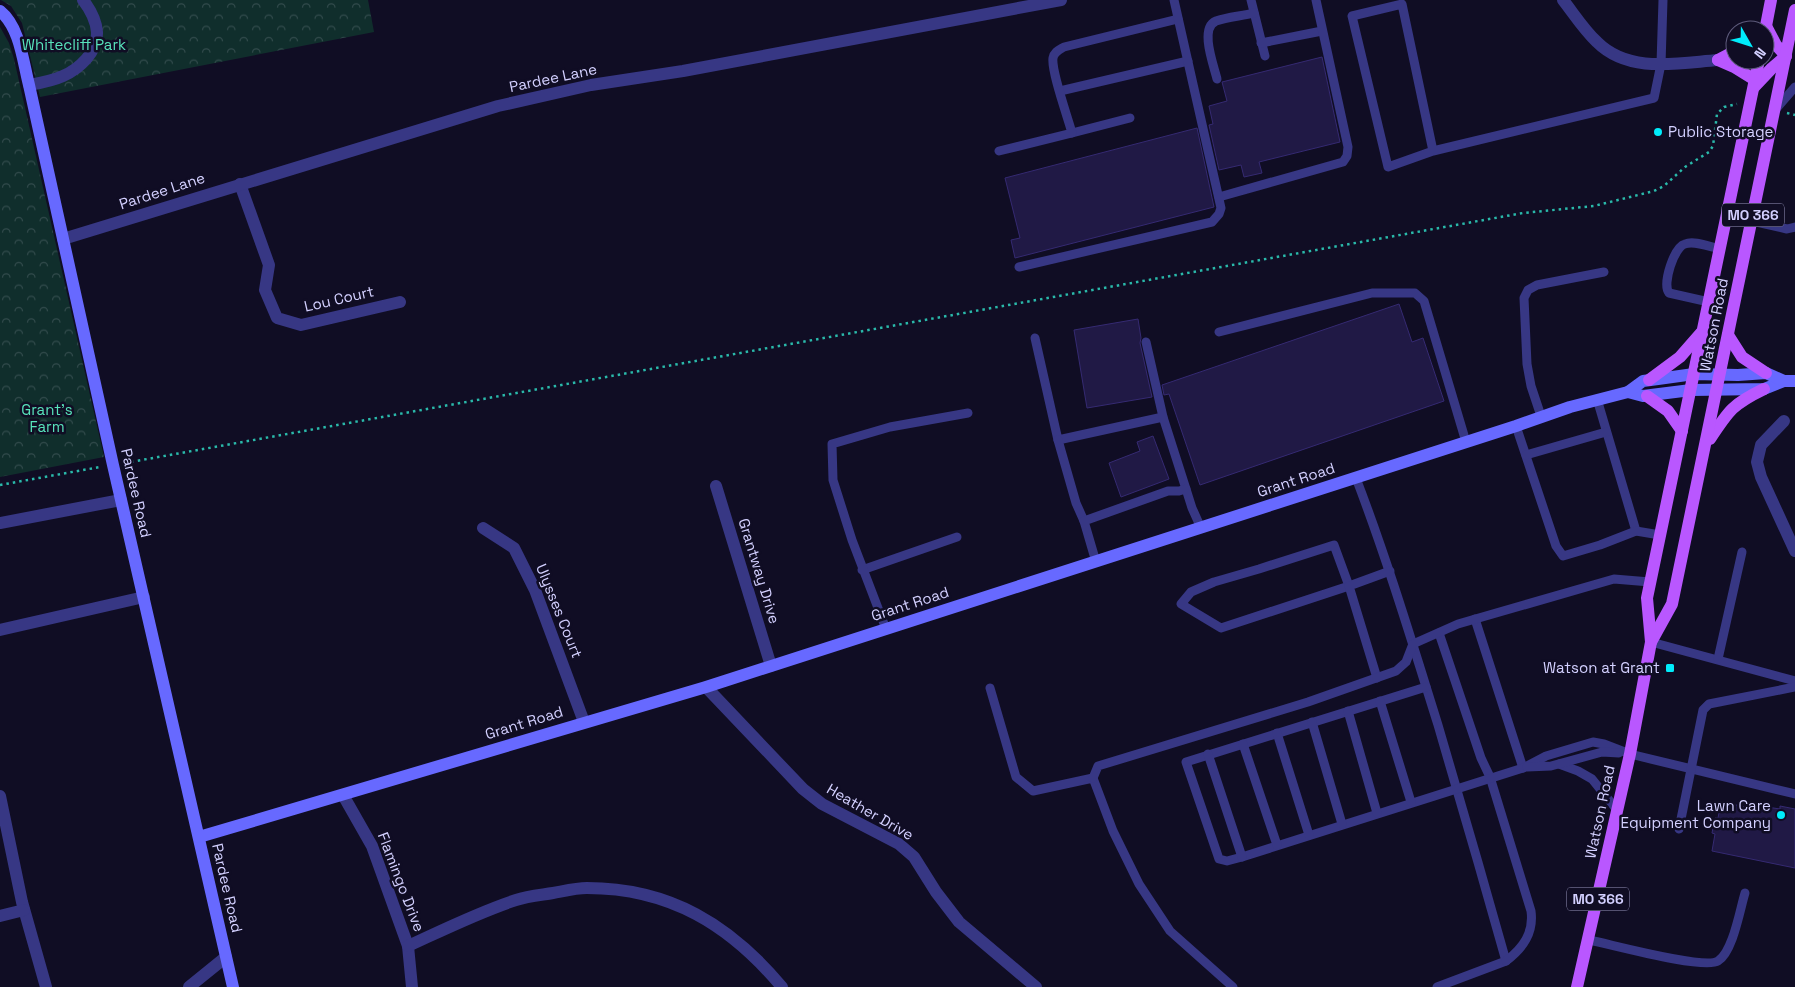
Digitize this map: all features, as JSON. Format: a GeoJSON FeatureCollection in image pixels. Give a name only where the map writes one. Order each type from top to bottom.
{"type":"FeatureCollection","features":[{"type":"Feature","properties":{"kind":"main road"},"geometry":{"type":"LineString","coordinates":[[1767,20],[1771,0]]}},
{"type":"Feature","properties":{"kind":"main road","name":"Watson Road"},"geometry":{"type":"LineString","coordinates":[[1651,642],[1672,604],[1752,221],[1792,56],[1791,31],[1795,10]]}},
{"type":"Feature","properties":{"kind":"main road"},"geometry":{"type":"LineString","coordinates":[[1775,44],[1791,31]]}},
{"type":"Feature","properties":{"kind":"main road"},"geometry":{"type":"LineString","coordinates":[[1775,50],[1792,56]]}},
{"type":"Feature","properties":{"kind":"main road"},"geometry":{"type":"LineString","coordinates":[[1718,60],[1725,56]]}},
{"type":"Feature","properties":{"kind":"main road"},"geometry":{"type":"LineString","coordinates":[[1718,60],[1734,66],[1754,84],[1772,68],[1792,56]]}},
{"type":"Feature","properties":{"kind":"main road"},"geometry":{"type":"LineString","coordinates":[[1718,60],[1725,60]]}},
{"type":"Feature","properties":{"kind":"main road","name":"Watson Road"},"geometry":{"type":"LineString","coordinates":[[1577,987],[1630,754],[1651,642],[1647,598],[1757,70]]}},
{"type":"Feature","properties":{"kind":"main road"},"geometry":{"type":"LineString","coordinates":[[1649,380],[1680,358],[1703,331]]}},
{"type":"Feature","properties":{"kind":"main road"},"geometry":{"type":"LineString","coordinates":[[1728,336],[1742,357],[1766,373]]}},
{"type":"Feature","properties":{"kind":"main road"},"geometry":{"type":"LineString","coordinates":[[1706,445],[1733,407],[1742,400],[1764,389]]}},
{"type":"Feature","properties":{"kind":"main road"},"geometry":{"type":"LineString","coordinates":[[1647,396],[1668,411],[1682,431]]}},
{"type":"Feature","properties":{"kind":"street"},"geometry":{"type":"LineString","coordinates":[[29,85],[49,81],[74,71],[90,54],[96,42],[97,32],[90,9],[83,0]]}},
{"type":"Feature","properties":{"kind":"street","name":"Pardee Lane"},"geometry":{"type":"LineString","coordinates":[[63,239],[498,106],[591,85],[693,69],[1061,0]]}},
{"type":"Feature","properties":{"kind":"street"},"geometry":{"type":"LineString","coordinates":[[1563,0],[1597,43],[1618,56],[1639,64],[1718,60]]}},
{"type":"Feature","properties":{"kind":"street","name":"Pardee Road"},"geometry":{"type":"LineString","coordinates":[[0,11],[14,32],[29,85],[232,987]]}},
{"type":"Feature","properties":{"kind":"street","name":"Lou Court"},"geometry":{"type":"LineString","coordinates":[[240,184],[269,265],[265,290],[277,318],[301,325],[400,302]]}},
{"type":"Feature","properties":{"kind":"street","name":"Grant Road"},"geometry":{"type":"LineString","coordinates":[[199,836],[706,687],[1356,478],[1516,426],[1540,416],[1628,392],[1649,380],[1694,374],[1738,375],[1766,373],[1790,381]]}},
{"type":"Feature","properties":{"kind":"street","name":"Grant Road"},"geometry":{"type":"LineString","coordinates":[[1628,392],[1647,396],[1691,390],[1764,389],[1790,381]]}},
{"type":"Feature","properties":{"kind":"street"},"geometry":{"type":"LineString","coordinates":[[1784,420],[1761,445],[1757,462],[1761,476],[1793,544]]}},
{"type":"Feature","properties":{"kind":"street","name":"Grantway Drive"},"geometry":{"type":"LineString","coordinates":[[716,486],[771,666]]}},
{"type":"Feature","properties":{"kind":"street"},"geometry":{"type":"LineString","coordinates":[[0,523],[121,500]]}},
{"type":"Feature","properties":{"kind":"street","name":"Ulysses Court"},"geometry":{"type":"LineString","coordinates":[[483,528],[514,548],[535,590],[584,722]]}},
{"type":"Feature","properties":{"kind":"street"},"geometry":{"type":"LineString","coordinates":[[0,630],[144,597]]}},
{"type":"Feature","properties":{"kind":"street","name":"Heather Drive"},"geometry":{"type":"LineString","coordinates":[[706,687],[802,789],[830,808],[899,844],[914,857],[936,892],[959,922],[1036,987]]}},
{"type":"Feature","properties":{"kind":"street","name":"Flamingo Drive"},"geometry":{"type":"LineString","coordinates":[[343,794],[372,846],[408,946],[412,987]]}},
{"type":"Feature","properties":{"kind":"street"},"geometry":{"type":"LineString","coordinates":[[0,796],[24,910],[46,987]]}},
{"type":"Feature","properties":{"kind":"street"},"geometry":{"type":"LineString","coordinates":[[408,946],[517,899],[585,888],[621,890],[653,896],[683,907],[709,921],[751,952],[782,987]]}},
{"type":"Feature","properties":{"kind":"street"},"geometry":{"type":"LineString","coordinates":[[0,916],[24,910]]}},
{"type":"Feature","properties":{"kind":"street"},"geometry":{"type":"LineString","coordinates":[[189,987],[226,957]]}},
{"type":"Feature","properties":{"kind":"lane"},"geometry":{"type":"LineString","coordinates":[[1019,267],[1212,222],[1219,214],[1221,208],[1219,197],[1174,0]]}},
{"type":"Feature","properties":{"kind":"lane"},"geometry":{"type":"LineString","coordinates":[[1251,0],[1265,56]]}},
{"type":"Feature","properties":{"kind":"lane"},"geometry":{"type":"LineString","coordinates":[[1219,197],[1343,162],[1346,156],[1348,147],[1316,0]]}},
{"type":"Feature","properties":{"kind":"lane"},"geometry":{"type":"LineString","coordinates":[[1432,151],[1402,4],[1352,16],[1388,167],[1432,151],[1654,98],[1660,64],[1663,0]]}},
{"type":"Feature","properties":{"kind":"lane"},"geometry":{"type":"LineString","coordinates":[[1218,79],[1207,34],[1209,26],[1214,22],[1254,13]]}},
{"type":"Feature","properties":{"kind":"lane"},"geometry":{"type":"LineString","coordinates":[[1072,132],[1054,69],[1053,58],[1057,51],[1064,47],[1178,20]]}},
{"type":"Feature","properties":{"kind":"lane"},"geometry":{"type":"LineString","coordinates":[[1262,43],[1322,31]]}},
{"type":"Feature","properties":{"kind":"lane"},"geometry":{"type":"LineString","coordinates":[[1060,91],[1188,61]]}},
{"type":"Feature","properties":{"kind":"lane"},"geometry":{"type":"LineString","coordinates":[[1780,111],[1795,87]]}},
{"type":"Feature","properties":{"kind":"lane"},"geometry":{"type":"LineString","coordinates":[[999,151],[1130,118]]}},
{"type":"Feature","properties":{"kind":"lane"},"geometry":{"type":"LineString","coordinates":[[1752,221],[1787,229],[1795,227]]}},
{"type":"Feature","properties":{"kind":"lane"},"geometry":{"type":"LineString","coordinates":[[1709,302],[1669,293],[1666,286],[1675,253],[1681,245],[1687,242],[1720,249]]}},
{"type":"Feature","properties":{"kind":"lane"},"geometry":{"type":"LineString","coordinates":[[1540,416],[1527,364],[1524,298],[1528,290],[1537,285],[1604,272]]}},
{"type":"Feature","properties":{"kind":"lane"},"geometry":{"type":"LineString","coordinates":[[1219,332],[1372,293],[1415,294],[1424,302],[1466,442]]}},
{"type":"Feature","properties":{"kind":"lane"},"geometry":{"type":"LineString","coordinates":[[1035,338],[1058,440],[1076,503],[1084,520],[1096,562]]}},
{"type":"Feature","properties":{"kind":"lane"},"geometry":{"type":"LineString","coordinates":[[1146,342],[1163,417],[1192,508],[1201,528]]}},
{"type":"Feature","properties":{"kind":"lane"},"geometry":{"type":"LineString","coordinates":[[1597,399],[1636,531]]}},
{"type":"Feature","properties":{"kind":"lane"},"geometry":{"type":"LineString","coordinates":[[886,630],[862,570],[833,480],[832,444],[890,427],[968,413]]}},
{"type":"Feature","properties":{"kind":"lane"},"geometry":{"type":"LineString","coordinates":[[1058,440],[1163,417]]}},
{"type":"Feature","properties":{"kind":"lane"},"geometry":{"type":"LineString","coordinates":[[1516,426],[1556,546],[1563,556],[1600,545],[1636,531],[1660,536]]}},
{"type":"Feature","properties":{"kind":"lane"},"geometry":{"type":"LineString","coordinates":[[1526,455],[1606,432]]}},
{"type":"Feature","properties":{"kind":"lane"},"geometry":{"type":"LineString","coordinates":[[1356,478],[1390,571],[1413,644],[1506,961]]}},
{"type":"Feature","properties":{"kind":"lane"},"geometry":{"type":"LineString","coordinates":[[1084,520],[1168,491],[1186,489]]}},
{"type":"Feature","properties":{"kind":"lane"},"geometry":{"type":"LineString","coordinates":[[862,570],[957,537]]}},
{"type":"Feature","properties":{"kind":"lane"},"geometry":{"type":"LineString","coordinates":[[1377,678],[1349,586],[1334,545],[1214,582],[1191,592],[1182,604],[1221,628],[1349,586],[1390,571]]}},
{"type":"Feature","properties":{"kind":"lane"},"geometry":{"type":"LineString","coordinates":[[1718,660],[1742,552]]}},
{"type":"Feature","properties":{"kind":"lane"},"geometry":{"type":"LineString","coordinates":[[1234,987],[1170,931],[1139,884],[1112,832],[1093,778],[1098,766],[1308,702],[1396,671],[1406,662],[1413,644],[1475,619],[1614,579],[1650,582]]}},
{"type":"Feature","properties":{"kind":"lane"},"geometry":{"type":"LineString","coordinates":[[1475,619],[1523,768]]}},
{"type":"Feature","properties":{"kind":"lane"},"geometry":{"type":"LineString","coordinates":[[1436,987],[1506,961],[1520,949],[1526,940],[1531,929],[1532,920],[1490,777],[1481,758],[1439,633]]}},
{"type":"Feature","properties":{"kind":"lane"},"geometry":{"type":"LineString","coordinates":[[1651,642],[1795,681]]}},
{"type":"Feature","properties":{"kind":"lane"},"geometry":{"type":"LineString","coordinates":[[1426,687],[1186,762],[1219,859],[1227,861],[1523,768],[1551,766],[1602,752],[1630,754]]}},
{"type":"Feature","properties":{"kind":"lane"},"geometry":{"type":"LineString","coordinates":[[1680,828],[1690,768],[1703,710],[1709,704],[1795,687]]}},
{"type":"Feature","properties":{"kind":"lane"},"geometry":{"type":"LineString","coordinates":[[990,688],[1016,777],[1033,792],[1093,778]]}},
{"type":"Feature","properties":{"kind":"lane"},"geometry":{"type":"LineString","coordinates":[[1380,701],[1411,802]]}},
{"type":"Feature","properties":{"kind":"lane"},"geometry":{"type":"LineString","coordinates":[[1348,711],[1377,813]]}},
{"type":"Feature","properties":{"kind":"lane"},"geometry":{"type":"LineString","coordinates":[[1312,722],[1342,824]]}},
{"type":"Feature","properties":{"kind":"lane"},"geometry":{"type":"LineString","coordinates":[[1277,733],[1309,835]]}},
{"type":"Feature","properties":{"kind":"lane"},"geometry":{"type":"LineString","coordinates":[[1523,768],[1546,756],[1593,742],[1630,754],[1795,794]]}},
{"type":"Feature","properties":{"kind":"lane"},"geometry":{"type":"LineString","coordinates":[[1242,744],[1277,845]]}},
{"type":"Feature","properties":{"kind":"lane"},"geometry":{"type":"LineString","coordinates":[[1208,754],[1242,856]]}},
{"type":"Feature","properties":{"kind":"lane"},"geometry":{"type":"LineString","coordinates":[[1558,764],[1578,771],[1592,779],[1617,810]]}},
{"type":"Feature","properties":{"kind":"lane"},"geometry":{"type":"LineString","coordinates":[[1589,940],[1686,961],[1710,963],[1718,961],[1729,946],[1744,893]]}},
{"type":"Feature","properties":{"kind":"path"},"geometry":{"type":"LineString","coordinates":[[120,464],[1524,213],[1594,206],[1654,192],[1664,186],[1713,146],[1718,114],[1724,107],[1734,103],[1741,104]]}},
{"type":"Feature","properties":{"kind":"path"},"geometry":{"type":"LineString","coordinates":[[1780,111],[1795,115]]}},
{"type":"Feature","properties":{"kind":"path"},"geometry":{"type":"LineString","coordinates":[[0,485],[105,466]]}},
{"type":"Feature","properties":{"kind":"green space","name":"Whitecliff Park"},"geometry":{"type":"Polygon","coordinates":[[[1,0],[368,0],[374,32],[40,97],[22,23],[11,6],[1,0]]]}},
{"type":"Feature","properties":{"kind":"green space","name":"Grant's Farm"},"geometry":{"type":"Polygon","coordinates":[[[0,27],[9,43],[14,59],[104,457],[0,477],[0,27]]]}},
{"type":"Feature","properties":{"kind":"building"},"geometry":{"type":"Polygon","coordinates":[[[1322,57],[1340,142],[1259,162],[1262,173],[1244,177],[1241,165],[1219,170],[1209,125],[1213,124],[1209,106],[1227,101],[1222,82],[1322,57]]]}},
{"type":"Feature","properties":{"kind":"building"},"geometry":{"type":"Polygon","coordinates":[[[1197,128],[1214,207],[1015,258],[1011,240],[1020,238],[1005,178],[1197,128]]]}},
{"type":"Feature","properties":{"kind":"building"},"geometry":{"type":"Polygon","coordinates":[[[1399,304],[1412,342],[1423,338],[1444,401],[1200,485],[1169,394],[1164,395],[1162,385],[1399,304]]]}},
{"type":"Feature","properties":{"kind":"building"},"geometry":{"type":"Polygon","coordinates":[[[1138,319],[1140,343],[1152,397],[1087,408],[1074,330],[1138,319]]]}},
{"type":"Feature","properties":{"kind":"building"},"geometry":{"type":"Polygon","coordinates":[[[1153,436],[1169,479],[1121,497],[1109,463],[1140,451],[1137,442],[1153,436]]]}},
{"type":"Feature","properties":{"kind":"building"},"geometry":{"type":"Polygon","coordinates":[[[1721,802],[1766,811],[1767,807],[1780,809],[1780,806],[1795,809],[1795,868],[1712,851],[1715,834],[1712,833],[1715,818],[1718,818],[1721,802]]]}},
{"type":"Feature","properties":{"kind":"place","name":"Public Storage"},"geometry":{"type":"Point","coordinates":[1658,132]}},
{"type":"Feature","properties":{"kind":"place","name":"Watson at Grant"},"geometry":{"type":"Point","coordinates":[1670,668]}},
{"type":"Feature","properties":{"kind":"place","name":"Lawn Care Equipment Company"},"geometry":{"type":"Point","coordinates":[1781,815]}}]}
